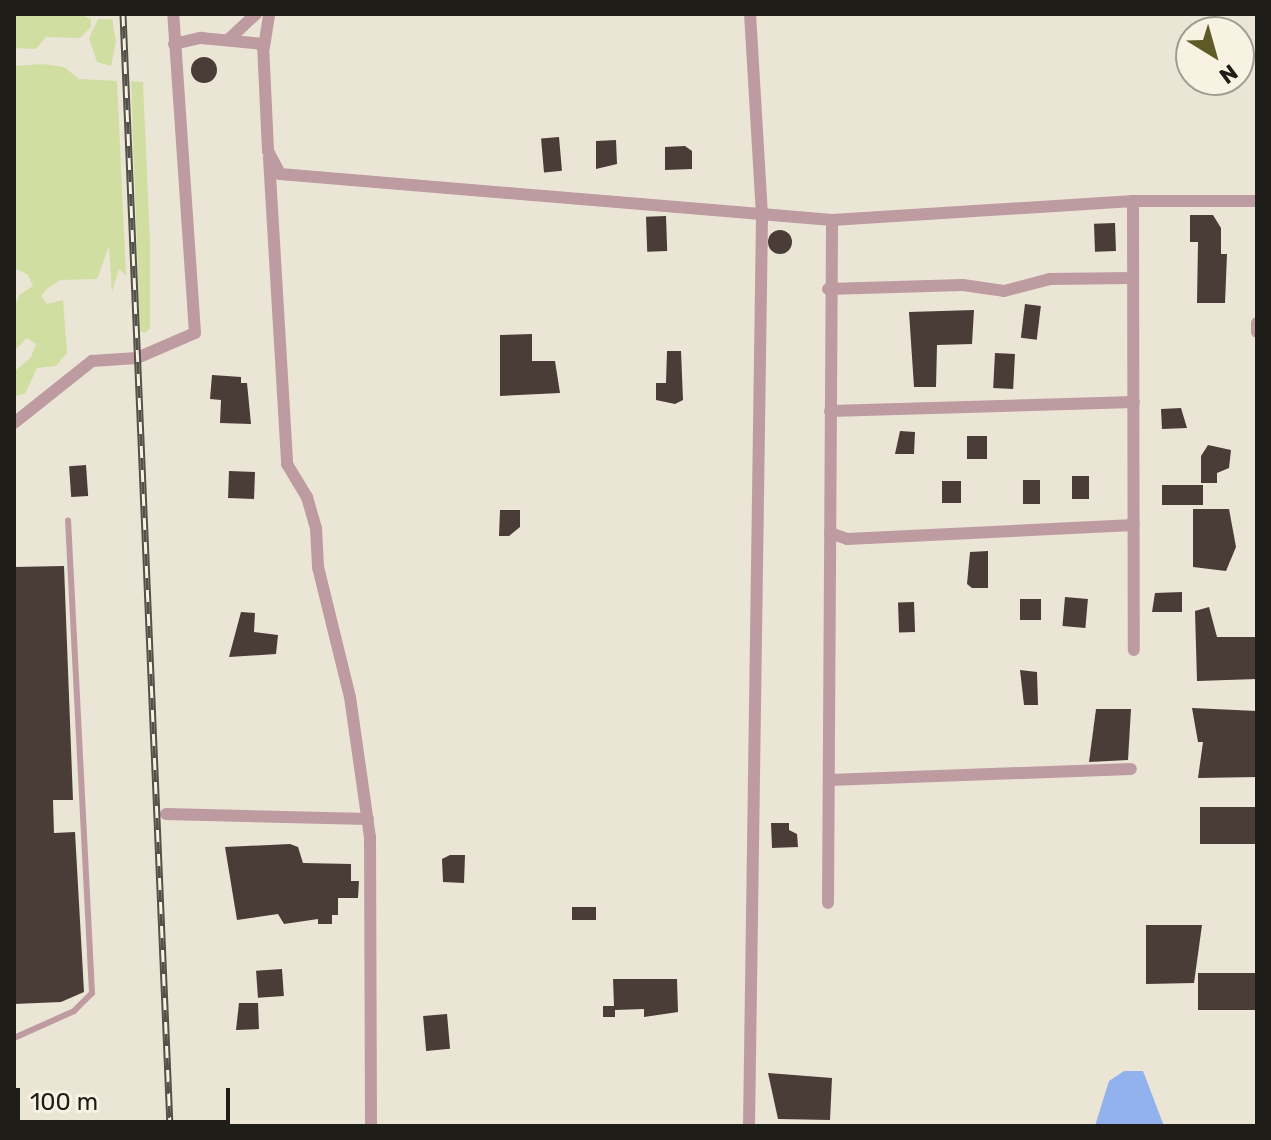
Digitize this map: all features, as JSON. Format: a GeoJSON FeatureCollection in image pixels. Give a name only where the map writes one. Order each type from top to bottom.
{"type":"FeatureCollection","features":[{"type":"Feature","properties":{"kind":"street"},"geometry":{"type":"LineString","coordinates":[[14,423],[92,361],[137,358],[195,333],[173,14]]}},
{"type":"Feature","properties":{"kind":"street"},"geometry":{"type":"LineString","coordinates":[[228,40],[256,14]]}},
{"type":"Feature","properties":{"kind":"street"},"geometry":{"type":"LineString","coordinates":[[269,14],[264,47],[268,151],[278,377],[287,464],[307,497],[316,528],[318,567],[348,686],[368,819],[371,1126]]}},
{"type":"Feature","properties":{"kind":"street"},"geometry":{"type":"LineString","coordinates":[[749,1126],[762,215],[750,14]]}},
{"type":"Feature","properties":{"kind":"street"},"geometry":{"type":"LineString","coordinates":[[174,44],[201,38],[264,47]]}},
{"type":"Feature","properties":{"kind":"street"},"geometry":{"type":"LineString","coordinates":[[268,151],[280,174],[832,220],[1133,201],[1257,201]]}},
{"type":"Feature","properties":{"kind":"street"},"geometry":{"type":"LineString","coordinates":[[1133,201],[1134,650]]}},
{"type":"Feature","properties":{"kind":"street"},"geometry":{"type":"LineString","coordinates":[[828,903],[828,289],[832,220]]}},
{"type":"Feature","properties":{"kind":"street"},"geometry":{"type":"LineString","coordinates":[[828,289],[963,285],[1004,291],[1050,279],[1131,278]]}},
{"type":"Feature","properties":{"kind":"street"},"geometry":{"type":"LineString","coordinates":[[1257,323],[1257,332]]}},
{"type":"Feature","properties":{"kind":"street"},"geometry":{"type":"LineString","coordinates":[[830,411],[1134,402]]}},
{"type":"Feature","properties":{"kind":"street"},"geometry":{"type":"LineString","coordinates":[[830,533],[847,539],[1134,525]]}},
{"type":"Feature","properties":{"kind":"street"},"geometry":{"type":"LineString","coordinates":[[829,780],[1131,769]]}},
{"type":"Feature","properties":{"kind":"street"},"geometry":{"type":"LineString","coordinates":[[166,814],[368,819]]}},
{"type":"Feature","properties":{"kind":"lane"},"geometry":{"type":"LineString","coordinates":[[14,1038],[74,1011],[92,993],[68,521]]}},
{"type":"Feature","properties":{"kind":"green space"},"geometry":{"type":"Polygon","coordinates":[[[14,14],[79,14],[91,19],[91,27],[80,38],[46,37],[36,49],[14,48],[14,14]]]}},
{"type":"Feature","properties":{"kind":"green space"},"geometry":{"type":"Polygon","coordinates":[[[98,19],[112,19],[116,42],[111,66],[97,62],[89,38],[98,19]]]}},
{"type":"Feature","properties":{"kind":"green space"},"geometry":{"type":"Polygon","coordinates":[[[43,64],[64,67],[79,79],[117,81],[126,275],[119,269],[112,292],[109,246],[97,279],[60,280],[48,288],[41,296],[47,304],[63,300],[67,353],[56,366],[37,368],[25,394],[14,396],[14,372],[31,357],[36,344],[27,338],[14,351],[14,310],[19,295],[33,286],[28,275],[14,268],[14,66],[43,64]]]}},
{"type":"Feature","properties":{"kind":"green space"},"geometry":{"type":"Polygon","coordinates":[[[131,81],[143,82],[150,243],[150,328],[145,333],[140,331],[131,81]]]}},
{"type":"Feature","properties":{"kind":"water"},"geometry":{"type":"Polygon","coordinates":[[[1124,1071],[1143,1071],[1164,1126],[1095,1126],[1109,1081],[1124,1071]]]}},
{"type":"Feature","properties":{"kind":"building"},"geometry":{"type":"Polygon","coordinates":[[[204,57],[213,61],[217,70],[213,79],[204,83],[195,79],[191,70],[195,61],[204,57]]]}},
{"type":"Feature","properties":{"kind":"building"},"geometry":{"type":"Polygon","coordinates":[[[559,137],[562,171],[544,172],[541,139],[559,137]]]}},
{"type":"Feature","properties":{"kind":"building"},"geometry":{"type":"Polygon","coordinates":[[[616,140],[617,164],[596,169],[596,141],[616,140]]]}},
{"type":"Feature","properties":{"kind":"building"},"geometry":{"type":"Polygon","coordinates":[[[685,146],[692,151],[692,169],[665,170],[665,147],[685,146]]]}},
{"type":"Feature","properties":{"kind":"building"},"geometry":{"type":"Polygon","coordinates":[[[1190,215],[1213,215],[1221,228],[1221,254],[1227,254],[1225,303],[1197,303],[1198,242],[1190,242],[1190,215]]]}},
{"type":"Feature","properties":{"kind":"building"},"geometry":{"type":"Polygon","coordinates":[[[666,216],[667,251],[647,252],[646,217],[666,216]]]}},
{"type":"Feature","properties":{"kind":"building"},"geometry":{"type":"Polygon","coordinates":[[[1115,223],[1116,251],[1095,252],[1094,224],[1115,223]]]}},
{"type":"Feature","properties":{"kind":"building"},"geometry":{"type":"Polygon","coordinates":[[[780,230],[789,233],[792,242],[789,251],[780,254],[771,251],[768,242],[771,233],[780,230]]]}},
{"type":"Feature","properties":{"kind":"building"},"geometry":{"type":"Polygon","coordinates":[[[1025,304],[1041,306],[1037,340],[1021,338],[1025,304]]]}},
{"type":"Feature","properties":{"kind":"building"},"geometry":{"type":"Polygon","coordinates":[[[974,310],[972,344],[937,345],[936,387],[914,387],[909,312],[974,310]]]}},
{"type":"Feature","properties":{"kind":"building"},"geometry":{"type":"Polygon","coordinates":[[[532,334],[532,361],[555,361],[560,393],[500,396],[500,335],[532,334]]]}},
{"type":"Feature","properties":{"kind":"building"},"geometry":{"type":"Polygon","coordinates":[[[667,351],[681,351],[683,400],[675,404],[656,400],[656,383],[666,383],[667,351]]]}},
{"type":"Feature","properties":{"kind":"building"},"geometry":{"type":"Polygon","coordinates":[[[995,353],[1015,354],[1013,389],[993,388],[995,353]]]}},
{"type":"Feature","properties":{"kind":"building"},"geometry":{"type":"Polygon","coordinates":[[[212,375],[241,377],[241,383],[247,383],[251,424],[220,423],[221,400],[210,399],[212,375]]]}},
{"type":"Feature","properties":{"kind":"building"},"geometry":{"type":"Polygon","coordinates":[[[1181,408],[1187,428],[1162,429],[1161,409],[1181,408]]]}},
{"type":"Feature","properties":{"kind":"building"},"geometry":{"type":"Polygon","coordinates":[[[900,431],[915,432],[914,454],[895,454],[900,431]]]}},
{"type":"Feature","properties":{"kind":"building"},"geometry":{"type":"Polygon","coordinates":[[[967,436],[987,436],[987,459],[967,459],[967,436]]]}},
{"type":"Feature","properties":{"kind":"building"},"geometry":{"type":"Polygon","coordinates":[[[1208,445],[1231,450],[1229,468],[1217,473],[1217,483],[1201,483],[1201,456],[1208,445]]]}},
{"type":"Feature","properties":{"kind":"building"},"geometry":{"type":"Polygon","coordinates":[[[86,465],[88,496],[71,497],[69,466],[86,465]]]}},
{"type":"Feature","properties":{"kind":"building"},"geometry":{"type":"Polygon","coordinates":[[[229,471],[255,472],[254,499],[228,498],[229,471]]]}},
{"type":"Feature","properties":{"kind":"building"},"geometry":{"type":"Polygon","coordinates":[[[1072,476],[1089,476],[1089,499],[1072,499],[1072,476]]]}},
{"type":"Feature","properties":{"kind":"building"},"geometry":{"type":"Polygon","coordinates":[[[1023,480],[1040,480],[1040,504],[1023,504],[1023,480]]]}},
{"type":"Feature","properties":{"kind":"building"},"geometry":{"type":"Polygon","coordinates":[[[942,481],[961,481],[961,503],[942,503],[942,481]]]}},
{"type":"Feature","properties":{"kind":"building"},"geometry":{"type":"Polygon","coordinates":[[[1162,485],[1203,485],[1203,505],[1162,505],[1162,485]]]}},
{"type":"Feature","properties":{"kind":"building"},"geometry":{"type":"Polygon","coordinates":[[[1193,509],[1229,509],[1236,547],[1226,571],[1193,567],[1193,509]]]}},
{"type":"Feature","properties":{"kind":"building"},"geometry":{"type":"Polygon","coordinates":[[[500,510],[520,510],[520,527],[509,536],[499,536],[500,510]]]}},
{"type":"Feature","properties":{"kind":"building"},"geometry":{"type":"Polygon","coordinates":[[[988,551],[988,588],[972,588],[967,584],[970,552],[988,551]]]}},
{"type":"Feature","properties":{"kind":"building"},"geometry":{"type":"Polygon","coordinates":[[[64,566],[73,800],[53,800],[54,833],[75,832],[84,992],[61,1002],[14,1004],[14,567],[64,566]]]}},
{"type":"Feature","properties":{"kind":"building"},"geometry":{"type":"Polygon","coordinates":[[[1182,592],[1182,612],[1152,612],[1155,593],[1182,592]]]}},
{"type":"Feature","properties":{"kind":"building"},"geometry":{"type":"Polygon","coordinates":[[[1065,597],[1088,599],[1085,628],[1062,626],[1065,597]]]}},
{"type":"Feature","properties":{"kind":"building"},"geometry":{"type":"Polygon","coordinates":[[[1020,599],[1041,599],[1041,620],[1020,620],[1020,599]]]}},
{"type":"Feature","properties":{"kind":"building"},"geometry":{"type":"Polygon","coordinates":[[[914,602],[915,632],[899,633],[898,603],[914,602]]]}},
{"type":"Feature","properties":{"kind":"building"},"geometry":{"type":"Polygon","coordinates":[[[1209,607],[1217,637],[1255,637],[1257,679],[1197,681],[1195,611],[1209,607]]]}},
{"type":"Feature","properties":{"kind":"building"},"geometry":{"type":"Polygon","coordinates":[[[241,612],[255,613],[254,632],[278,635],[276,654],[229,657],[241,612]]]}},
{"type":"Feature","properties":{"kind":"building"},"geometry":{"type":"Polygon","coordinates":[[[1020,670],[1037,672],[1038,705],[1024,705],[1020,670]]]}},
{"type":"Feature","properties":{"kind":"building"},"geometry":{"type":"Polygon","coordinates":[[[1192,708],[1257,711],[1257,777],[1198,778],[1203,742],[1198,742],[1192,708]]]}},
{"type":"Feature","properties":{"kind":"building"},"geometry":{"type":"Polygon","coordinates":[[[1096,709],[1131,709],[1128,760],[1089,762],[1096,709]]]}},
{"type":"Feature","properties":{"kind":"building"},"geometry":{"type":"Polygon","coordinates":[[[1200,807],[1257,807],[1257,844],[1200,844],[1200,807]]]}},
{"type":"Feature","properties":{"kind":"building"},"geometry":{"type":"Polygon","coordinates":[[[771,823],[789,823],[789,830],[797,834],[798,847],[772,848],[771,823]]]}},
{"type":"Feature","properties":{"kind":"building"},"geometry":{"type":"Polygon","coordinates":[[[290,844],[298,847],[303,863],[351,864],[351,881],[359,881],[358,898],[338,898],[338,915],[332,915],[332,924],[318,924],[318,919],[284,924],[278,914],[237,920],[225,847],[290,844]]]}},
{"type":"Feature","properties":{"kind":"building"},"geometry":{"type":"Polygon","coordinates":[[[450,855],[465,855],[464,883],[443,882],[442,859],[450,855]]]}},
{"type":"Feature","properties":{"kind":"building"},"geometry":{"type":"Polygon","coordinates":[[[572,907],[596,907],[596,920],[572,920],[572,907]]]}},
{"type":"Feature","properties":{"kind":"building"},"geometry":{"type":"Polygon","coordinates":[[[1146,925],[1202,925],[1194,983],[1146,984],[1146,925]]]}},
{"type":"Feature","properties":{"kind":"building"},"geometry":{"type":"Polygon","coordinates":[[[282,969],[284,996],[258,998],[256,971],[282,969]]]}},
{"type":"Feature","properties":{"kind":"building"},"geometry":{"type":"Polygon","coordinates":[[[1198,973],[1257,973],[1257,1010],[1198,1010],[1198,973]]]}},
{"type":"Feature","properties":{"kind":"building"},"geometry":{"type":"Polygon","coordinates":[[[613,979],[677,979],[678,1012],[644,1017],[644,1009],[615,1010],[615,1017],[603,1017],[603,1006],[614,1006],[613,979]]]}},
{"type":"Feature","properties":{"kind":"building"},"geometry":{"type":"Polygon","coordinates":[[[239,1003],[258,1003],[259,1029],[236,1030],[239,1003]]]}},
{"type":"Feature","properties":{"kind":"building"},"geometry":{"type":"Polygon","coordinates":[[[447,1014],[450,1049],[426,1051],[423,1016],[447,1014]]]}},
{"type":"Feature","properties":{"kind":"building"},"geometry":{"type":"Polygon","coordinates":[[[768,1073],[832,1078],[830,1120],[778,1119],[768,1073]]]}},
{"type":"Feature","properties":{"kind":"railway"},"geometry":{"type":"LineString","coordinates":[[123,14],[170,1126]]}}]}
